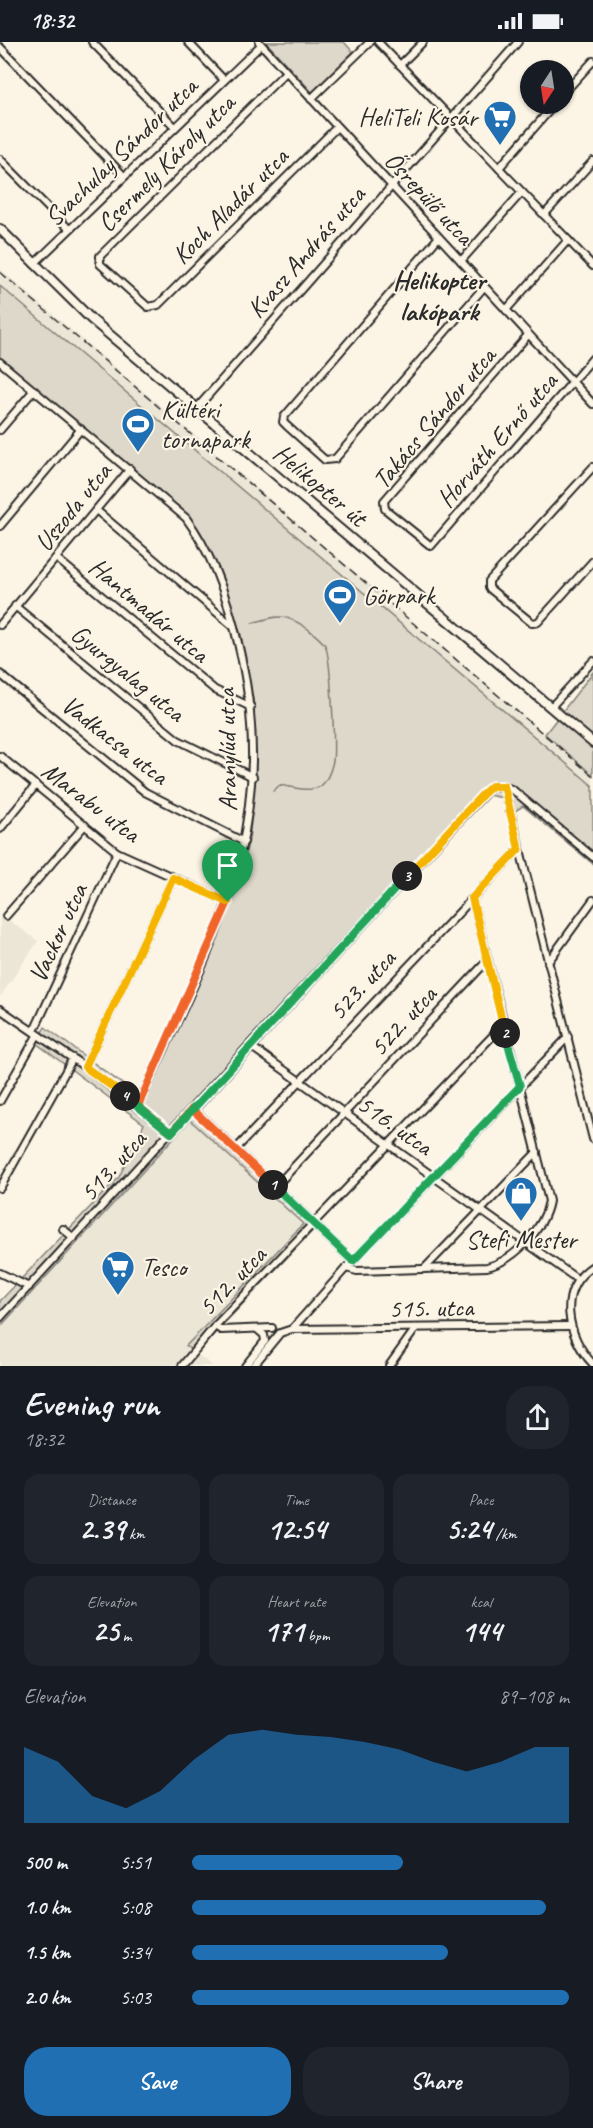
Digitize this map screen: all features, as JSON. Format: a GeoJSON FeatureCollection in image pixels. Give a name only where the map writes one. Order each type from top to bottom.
{"type":"FeatureCollection","features":[{"type":"Feature","properties":{"kind":"street"},"geometry":{"type":"LineString","coordinates":[[92,42],[174,126]]}},
{"type":"Feature","properties":{"kind":"street"},"geometry":{"type":"LineString","coordinates":[[188,42],[224,80]]}},
{"type":"Feature","properties":{"kind":"street"},"geometry":{"type":"LineString","coordinates":[[311,99],[370,42]]}},
{"type":"Feature","properties":{"kind":"street"},"geometry":{"type":"LineString","coordinates":[[378,42],[592,263]]}},
{"type":"Feature","properties":{"kind":"street"},"geometry":{"type":"LineString","coordinates":[[400,65],[423,42]]}},
{"type":"Feature","properties":{"kind":"street","name":"Kvasz András utca"},"geometry":{"type":"LineString","coordinates":[[197,408],[390,185],[518,42]]}},
{"type":"Feature","properties":{"kind":"street","name":"Svachulay Sándor utca"},"geometry":{"type":"LineString","coordinates":[[34,264],[260,43]]}},
{"type":"Feature","properties":{"kind":"street","name":"Ősrepülő utca"},"geometry":{"type":"LineString","coordinates":[[260,43],[593,404]]}},
{"type":"Feature","properties":{"kind":"street"},"geometry":{"type":"LineString","coordinates":[[0,47],[123,175]]}},
{"type":"Feature","properties":{"kind":"street"},"geometry":{"type":"LineString","coordinates":[[574,82],[593,61]]}},
{"type":"Feature","properties":{"kind":"street","name":"Csermely Károly utca"},"geometry":{"type":"LineString","coordinates":[[148,307],[100,264],[99,256],[286,72]]}},
{"type":"Feature","properties":{"kind":"street"},"geometry":{"type":"LineString","coordinates":[[499,168],[546,114]]}},
{"type":"Feature","properties":{"kind":"street","name":"Koch Aladár utca"},"geometry":{"type":"LineString","coordinates":[[148,307],[158,305],[337,127]]}},
{"type":"Feature","properties":{"kind":"street"},"geometry":{"type":"LineString","coordinates":[[0,159],[69,229]]}},
{"type":"Feature","properties":{"kind":"street"},"geometry":{"type":"LineString","coordinates":[[544,215],[593,162]]}},
{"type":"Feature","properties":{"kind":"street"},"geometry":{"type":"LineString","coordinates":[[461,261],[522,192]]}},
{"type":"Feature","properties":{"kind":"street","name":"Helikopter út"},"geometry":{"type":"LineString","coordinates":[[0,229],[91,319],[593,743]]}},
{"type":"Feature","properties":{"kind":"street"},"geometry":{"type":"LineString","coordinates":[[438,238],[284,417],[283,422],[325,460],[335,459],[484,287]]}},
{"type":"Feature","properties":{"kind":"street"},"geometry":{"type":"LineString","coordinates":[[506,310],[568,240]]}},
{"type":"Feature","properties":{"kind":"street","name":"Takács Sándor utca"},"geometry":{"type":"LineString","coordinates":[[431,546],[386,509],[384,501],[528,335]]}},
{"type":"Feature","properties":{"kind":"street","name":"Horváth Ernő utca"},"geometry":{"type":"LineString","coordinates":[[431,546],[593,358]]}},
{"type":"Feature","properties":{"kind":"street","name":"Aranylúd utca"},"geometry":{"type":"LineString","coordinates":[[0,362],[186,518],[198,535],[215,572],[235,628],[251,707],[253,777],[244,842],[228,902],[138,1106]]}},
{"type":"Feature","properties":{"kind":"street"},"geometry":{"type":"LineString","coordinates":[[0,430],[34,390]]}},
{"type":"Feature","properties":{"kind":"street"},"geometry":{"type":"LineString","coordinates":[[0,526],[81,429]]}},
{"type":"Feature","properties":{"kind":"street"},"geometry":{"type":"LineString","coordinates":[[593,466],[489,581],[489,588],[532,623],[538,622],[593,561]]}},
{"type":"Feature","properties":{"kind":"street","name":"Uszoda utca"},"geometry":{"type":"LineString","coordinates":[[0,625],[129,469]]}},
{"type":"Feature","properties":{"kind":"street"},"geometry":{"type":"LineString","coordinates":[[96,510],[235,628]]}},
{"type":"Feature","properties":{"kind":"street","name":"Hantmadár utca"},"geometry":{"type":"LineString","coordinates":[[56,558],[215,690],[251,707]]}},
{"type":"Feature","properties":{"kind":"street","name":"Gyurgyalag utca"},"geometry":{"type":"LineString","coordinates":[[15,606],[178,740],[253,777]]}},
{"type":"Feature","properties":{"kind":"street"},"geometry":{"type":"LineString","coordinates":[[551,707],[593,661]]}},
{"type":"Feature","properties":{"kind":"street","name":"Vadkacsa utca"},"geometry":{"type":"LineString","coordinates":[[0,674],[145,792],[244,842]]}},
{"type":"Feature","properties":{"kind":"street","name":"Marabu utca"},"geometry":{"type":"LineString","coordinates":[[0,756],[117,852],[228,902]]}},
{"type":"Feature","properties":{"kind":"street"},"geometry":{"type":"LineString","coordinates":[[0,829],[36,785]]}},
{"type":"Feature","properties":{"kind":"street","name":"513. utca"},"geometry":{"type":"LineString","coordinates":[[0,1318],[249,1045],[483,794],[492,786],[504,786]]}},
{"type":"Feature","properties":{"kind":"street"},"geometry":{"type":"LineString","coordinates":[[504,786],[593,1139]]}},
{"type":"Feature","properties":{"kind":"street"},"geometry":{"type":"LineString","coordinates":[[504,786],[513,790],[593,857]]}},
{"type":"Feature","properties":{"kind":"street"},"geometry":{"type":"LineString","coordinates":[[6,916],[85,825]]}},
{"type":"Feature","properties":{"kind":"street","name":"523. utca"},"geometry":{"type":"LineString","coordinates":[[235,1150],[519,849]]}},
{"type":"Feature","properties":{"kind":"street","name":"Vackor utca"},"geometry":{"type":"LineString","coordinates":[[0,1101],[36,1033],[117,852]]}},
{"type":"Feature","properties":{"kind":"street"},"geometry":{"type":"LineString","coordinates":[[85,1067],[173,878]]}},
{"type":"Feature","properties":{"kind":"street"},"geometry":{"type":"LineString","coordinates":[[346,1268],[357,1271],[492,1266],[501,1262],[526,1241],[546,1215],[549,1201],[472,898]]}},
{"type":"Feature","properties":{"kind":"street"},"geometry":{"type":"LineString","coordinates":[[548,962],[593,901]]}},
{"type":"Feature","properties":{"kind":"street","name":"522. utca"},"geometry":{"type":"LineString","coordinates":[[275,1187],[487,961]]}},
{"type":"Feature","properties":{"kind":"street"},"geometry":{"type":"LineString","coordinates":[[0,1009],[73,1058],[171,1133]]}},
{"type":"Feature","properties":{"kind":"street","name":"512. utca"},"geometry":{"type":"LineString","coordinates":[[182,1366],[215,1326],[503,1025]]}},
{"type":"Feature","properties":{"kind":"street"},"geometry":{"type":"LineString","coordinates":[[253,1366],[280,1332],[292,1329],[346,1268],[568,1037]]}},
{"type":"Feature","properties":{"kind":"street","name":"516. utca"},"geometry":{"type":"LineString","coordinates":[[249,1045],[482,1209],[577,1279]]}},
{"type":"Feature","properties":{"kind":"street"},"geometry":{"type":"LineString","coordinates":[[0,1188],[73,1058]]}},
{"type":"Feature","properties":{"kind":"street"},"geometry":{"type":"LineString","coordinates":[[192,1109],[353,1261]]}},
{"type":"Feature","properties":{"kind":"street"},"geometry":{"type":"LineString","coordinates":[[588,1119],[593,1111]]}},
{"type":"Feature","properties":{"kind":"street"},"geometry":{"type":"LineString","coordinates":[[424,1269],[537,1152]]}},
{"type":"Feature","properties":{"kind":"street"},"geometry":{"type":"LineString","coordinates":[[63,1229],[74,1238]]}},
{"type":"Feature","properties":{"kind":"street"},"geometry":{"type":"LineString","coordinates":[[593,1266],[577,1279],[569,1300],[570,1326],[580,1348],[593,1364]]}},
{"type":"Feature","properties":{"kind":"street"},"geometry":{"type":"LineString","coordinates":[[0,1273],[29,1287]]}},
{"type":"Feature","properties":{"kind":"street"},"geometry":{"type":"LineString","coordinates":[[215,1326],[221,1330],[272,1329]]}},
{"type":"Feature","properties":{"kind":"street","name":"515. utca"},"geometry":{"type":"LineString","coordinates":[[292,1329],[570,1326]]}},
{"type":"Feature","properties":{"kind":"street"},"geometry":{"type":"LineString","coordinates":[[389,1366],[416,1328]]}},
{"type":"Feature","properties":{"kind":"street"},"geometry":{"type":"LineString","coordinates":[[245,1366],[265,1341],[264,1335],[257,1329]]}},
{"type":"Feature","properties":{"kind":"shaded area"},"geometry":{"type":"Polygon","coordinates":[[[266,42],[344,42],[353,52],[312,92],[266,42]]]}},
{"type":"Feature","properties":{"kind":"shaded area"},"geometry":{"type":"Polygon","coordinates":[[[0,269],[593,775],[593,786],[0,286],[0,269]]]}},
{"type":"Feature","properties":{"kind":"shaded area"},"geometry":{"type":"Polygon","coordinates":[[[0,286],[593,786],[593,864],[523,806],[507,816],[503,798],[488,795],[199,1111],[320,1223],[196,1353],[186,1346],[303,1224],[190,1120],[0,1327],[0,1301],[119,1177],[144,1124],[36,1043],[45,1027],[144,1100],[232,903],[249,840],[256,773],[254,705],[241,635],[219,572],[201,533],[188,516],[0,358],[0,286]]]}},
{"type":"Feature","properties":{"kind":"shaded area"},"geometry":{"type":"Polygon","coordinates":[[[593,672],[593,775],[545,734],[593,672]]]}},
{"type":"Feature","properties":{"kind":"shaded area"},"geometry":{"type":"Polygon","coordinates":[[[0,914],[38,941],[0,997],[0,914]]]}},
{"type":"Feature","properties":{"kind":"shaded area"},"geometry":{"type":"Polygon","coordinates":[[[190,1120],[303,1224],[186,1346],[213,1366],[0,1366],[0,1327],[190,1120]]]}},
{"type":"Feature","properties":{"kind":"waterway"},"geometry":{"type":"LineString","coordinates":[[252,623],[276,617],[293,620],[315,634],[325,645],[329,666],[333,752],[329,775],[317,788],[301,789],[280,785],[273,791]]}},
{"type":"Feature","properties":{"kind":"railway"},"geometry":{"type":"LineString","coordinates":[[0,272],[593,776]]}},
{"type":"Feature","properties":{"kind":"place","name":"HeliTeli Kosár"},"geometry":{"type":"Point","coordinates":[500,146]}},
{"type":"Feature","properties":{"kind":"place","name":"Kültéri tornapark"},"geometry":{"type":"Point","coordinates":[138,453]}},
{"type":"Feature","properties":{"kind":"place","name":"Görpark"},"geometry":{"type":"Point","coordinates":[340,624]}},
{"type":"Feature","properties":{"kind":"place","name":"Stefi Mester"},"geometry":{"type":"Point","coordinates":[521,1222]}},
{"type":"Feature","properties":{"kind":"place","name":"Tesco"},"geometry":{"type":"Point","coordinates":[118,1296]}},
{"type":"Feature","properties":{"kind":"district","name":"Helikopter lakópark"},"geometry":{"type":"Point","coordinates":[439,296]}},
{"type":"Feature","properties":{"kind":"route"},"geometry":{"type":"LineString","coordinates":[[228,902],[173,878],[85,1067],[171,1133],[200,1100],[249,1045],[483,794],[492,786],[504,786],[519,849],[472,898],[520,1086],[353,1261],[192,1109],[171,1133],[138,1106],[215,936],[228,902]]}}]}
